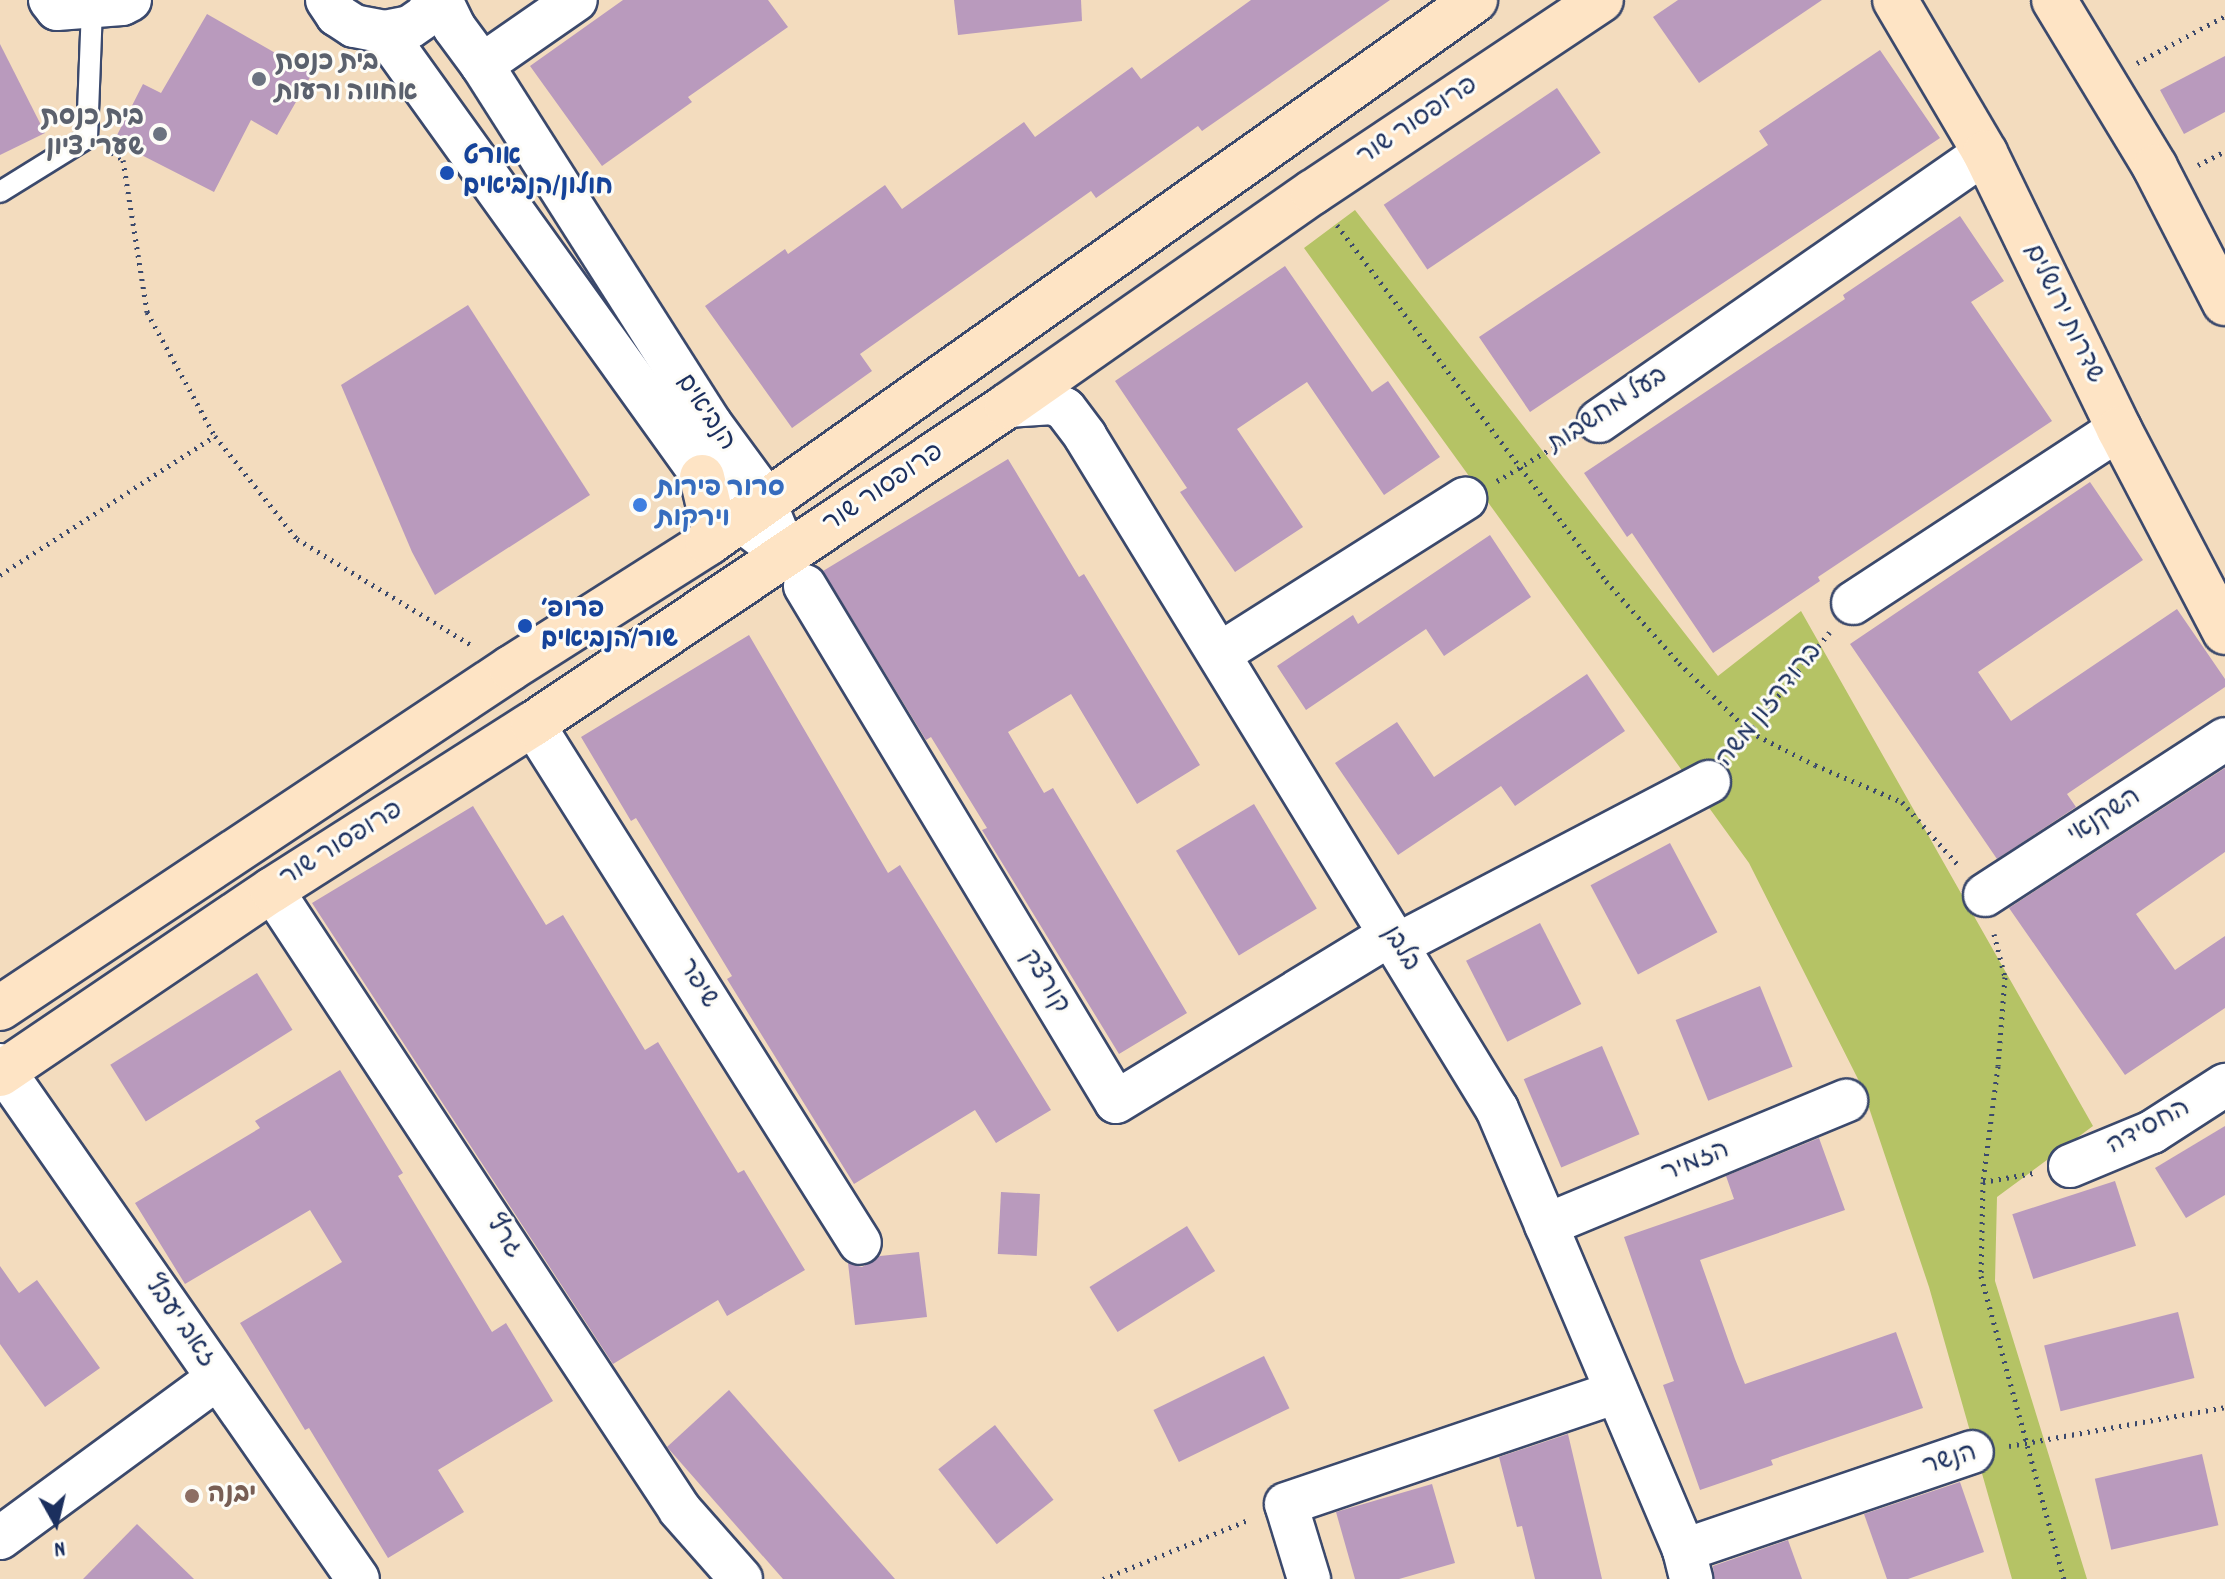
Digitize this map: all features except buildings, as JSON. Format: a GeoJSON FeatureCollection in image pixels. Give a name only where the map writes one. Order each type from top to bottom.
{"type":"FeatureCollection","features":[{"type":"Feature","properties":{"kind":"street"},"geometry":{"type":"LineString","coordinates":[[50,0],[57,9],[111,3]]}},
{"type":"Feature","properties":{"kind":"street"},"geometry":{"type":"LineString","coordinates":[[327,0],[337,15],[354,26],[384,32],[410,27],[427,15],[434,0]]}},
{"type":"Feature","properties":{"kind":"street","name":"הנביאים"},"geometry":{"type":"LineString","coordinates":[[441,0],[454,27],[482,65],[710,423],[737,521],[795,570]]}},
{"type":"Feature","properties":{"kind":"street"},"geometry":{"type":"LineString","coordinates":[[482,65],[576,0]]}},
{"type":"Feature","properties":{"kind":"street","name":"פרופסור שור"},"geometry":{"type":"LineString","coordinates":[[0,1008],[737,521],[1475,0]]}},
{"type":"Feature","properties":{"kind":"street","name":"פרופסור שור"},"geometry":{"type":"LineString","coordinates":[[2,1070],[272,890],[533,724],[795,570],[1007,406],[1313,192],[1601,0]]}},
{"type":"Feature","properties":{"kind":"street","name":"שדרות ירושלים"},"geometry":{"type":"LineString","coordinates":[[1895,0],[1985,153],[2119,429],[2225,632]]}},
{"type":"Feature","properties":{"kind":"street"},"geometry":{"type":"LineString","coordinates":[[2054,0],[2155,167],[2225,303]]}},
{"type":"Feature","properties":{"kind":"street","name":"הנביאים"},"geometry":{"type":"LineString","coordinates":[[384,32],[702,477]]}},
{"type":"Feature","properties":{"kind":"street","name":"בעל מחשבות"},"geometry":{"type":"LineString","coordinates":[[1599,421],[1985,153]]}},
{"type":"Feature","properties":{"kind":"street","name":"בלבן"},"geometry":{"type":"LineString","coordinates":[[1007,406],[1038,401],[1065,409],[1221,653],[1497,1109],[1688,1565]]}},
{"type":"Feature","properties":{"kind":"street"},"geometry":{"type":"LineString","coordinates":[[1853,603],[2119,429]]}},
{"type":"Feature","properties":{"kind":"street"},"geometry":{"type":"LineString","coordinates":[[702,477],[714,528],[737,521]]}},
{"type":"Feature","properties":{"kind":"street"},"geometry":{"type":"LineString","coordinates":[[1221,653],[1465,499]]}},
{"type":"Feature","properties":{"kind":"street","name":"קורצק"},"geometry":{"type":"LineString","coordinates":[[795,570],[1116,1102],[1394,940]]}},
{"type":"Feature","properties":{"kind":"street","name":"שיפר"},"geometry":{"type":"LineString","coordinates":[[533,724],[860,1243]]}},
{"type":"Feature","properties":{"kind":"street","name":"השקנאי"},"geometry":{"type":"LineString","coordinates":[[1985,895],[2225,739]]}},
{"type":"Feature","properties":{"kind":"street","name":"ברודרזון משה"},"geometry":{"type":"LineString","coordinates":[[1394,940],[1709,782]]}},
{"type":"Feature","properties":{"kind":"street","name":"גרץ"},"geometry":{"type":"LineString","coordinates":[[272,890],[680,1510],[741,1579]]}},
{"type":"Feature","properties":{"kind":"street","name":"זאב יעבץ"},"geometry":{"type":"LineString","coordinates":[[2,1070],[358,1579]]}},
{"type":"Feature","properties":{"kind":"street","name":"החסידה"},"geometry":{"type":"LineString","coordinates":[[2070,1166],[2152,1132],[2225,1085]]}},
{"type":"Feature","properties":{"kind":"street","name":"הזמיר"},"geometry":{"type":"LineString","coordinates":[[1546,1225],[1846,1101]]}},
{"type":"Feature","properties":{"kind":"street"},"geometry":{"type":"LineString","coordinates":[[0,1538],[218,1378]]}},
{"type":"Feature","properties":{"kind":"street"},"geometry":{"type":"LineString","coordinates":[[1309,1579],[1286,1504],[1617,1392]]}},
{"type":"Feature","properties":{"kind":"street","name":"הנשר"},"geometry":{"type":"LineString","coordinates":[[1688,1565],[1972,1452]]}},
{"type":"Feature","properties":{"kind":"lane"},"geometry":{"type":"LineString","coordinates":[[0,192],[87,138],[111,3]]}},
{"type":"Feature","properties":{"kind":"path"},"geometry":{"type":"LineString","coordinates":[[2172,45],[2225,16]]}},
{"type":"Feature","properties":{"kind":"path"},"geometry":{"type":"LineString","coordinates":[[87,138],[123,160],[147,312],[215,436],[297,539],[411,611],[511,668]]}},
{"type":"Feature","properties":{"kind":"path"},"geometry":{"type":"LineString","coordinates":[[2198,165],[2225,151]]}},
{"type":"Feature","properties":{"kind":"path"},"geometry":{"type":"LineString","coordinates":[[1313,192],[1606,581],[1679,663],[1750,732],[1815,765],[1902,802],[1985,895],[2005,977],[1998,1066],[1983,1182],[1981,1276],[2064,1579]]}},
{"type":"Feature","properties":{"kind":"path","name":"בעל מחשבות"},"geometry":{"type":"LineString","coordinates":[[1465,499],[1599,421]]}},
{"type":"Feature","properties":{"kind":"path"},"geometry":{"type":"LineString","coordinates":[[0,575],[215,436]]}},
{"type":"Feature","properties":{"kind":"path","name":"ברודרזון משה"},"geometry":{"type":"LineString","coordinates":[[1709,782],[1853,603]]}},
{"type":"Feature","properties":{"kind":"path"},"geometry":{"type":"LineString","coordinates":[[1983,1182],[2070,1166]]}},
{"type":"Feature","properties":{"kind":"path","name":"הנשר"},"geometry":{"type":"LineString","coordinates":[[1972,1452],[2225,1407]]}},
{"type":"Feature","properties":{"kind":"path"},"geometry":{"type":"LineString","coordinates":[[1103,1579],[1286,1504]]}},
{"type":"Feature","properties":{"kind":"green space"},"geometry":{"type":"Polygon","coordinates":[[[1355,210],[1718,676],[1801,611],[2093,1126],[1997,1197],[1995,1281],[2087,1579],[2012,1579],[1929,1287],[1862,1087],[1749,863],[1304,248],[1355,210]]]}},
{"type":"Feature","properties":{"kind":"place","name":"בית כנסת אחווה ורעות"},"geometry":{"type":"Point","coordinates":[259,79]}},
{"type":"Feature","properties":{"kind":"place","name":"בית כנסת שערי ציון"},"geometry":{"type":"Point","coordinates":[160,134]}},
{"type":"Feature","properties":{"kind":"place","name":"אורט חולון/הנביאים"},"geometry":{"type":"Point","coordinates":[447,173]}},
{"type":"Feature","properties":{"kind":"place","name":"סרור פירות וירקות"},"geometry":{"type":"Point","coordinates":[640,505]}},
{"type":"Feature","properties":{"kind":"place","name":"פרופ׳ שור/הנביאים"},"geometry":{"type":"Point","coordinates":[525,626]}},
{"type":"Feature","properties":{"kind":"place","name":"יבנה"},"geometry":{"type":"Point","coordinates":[192,1496]}}]}
